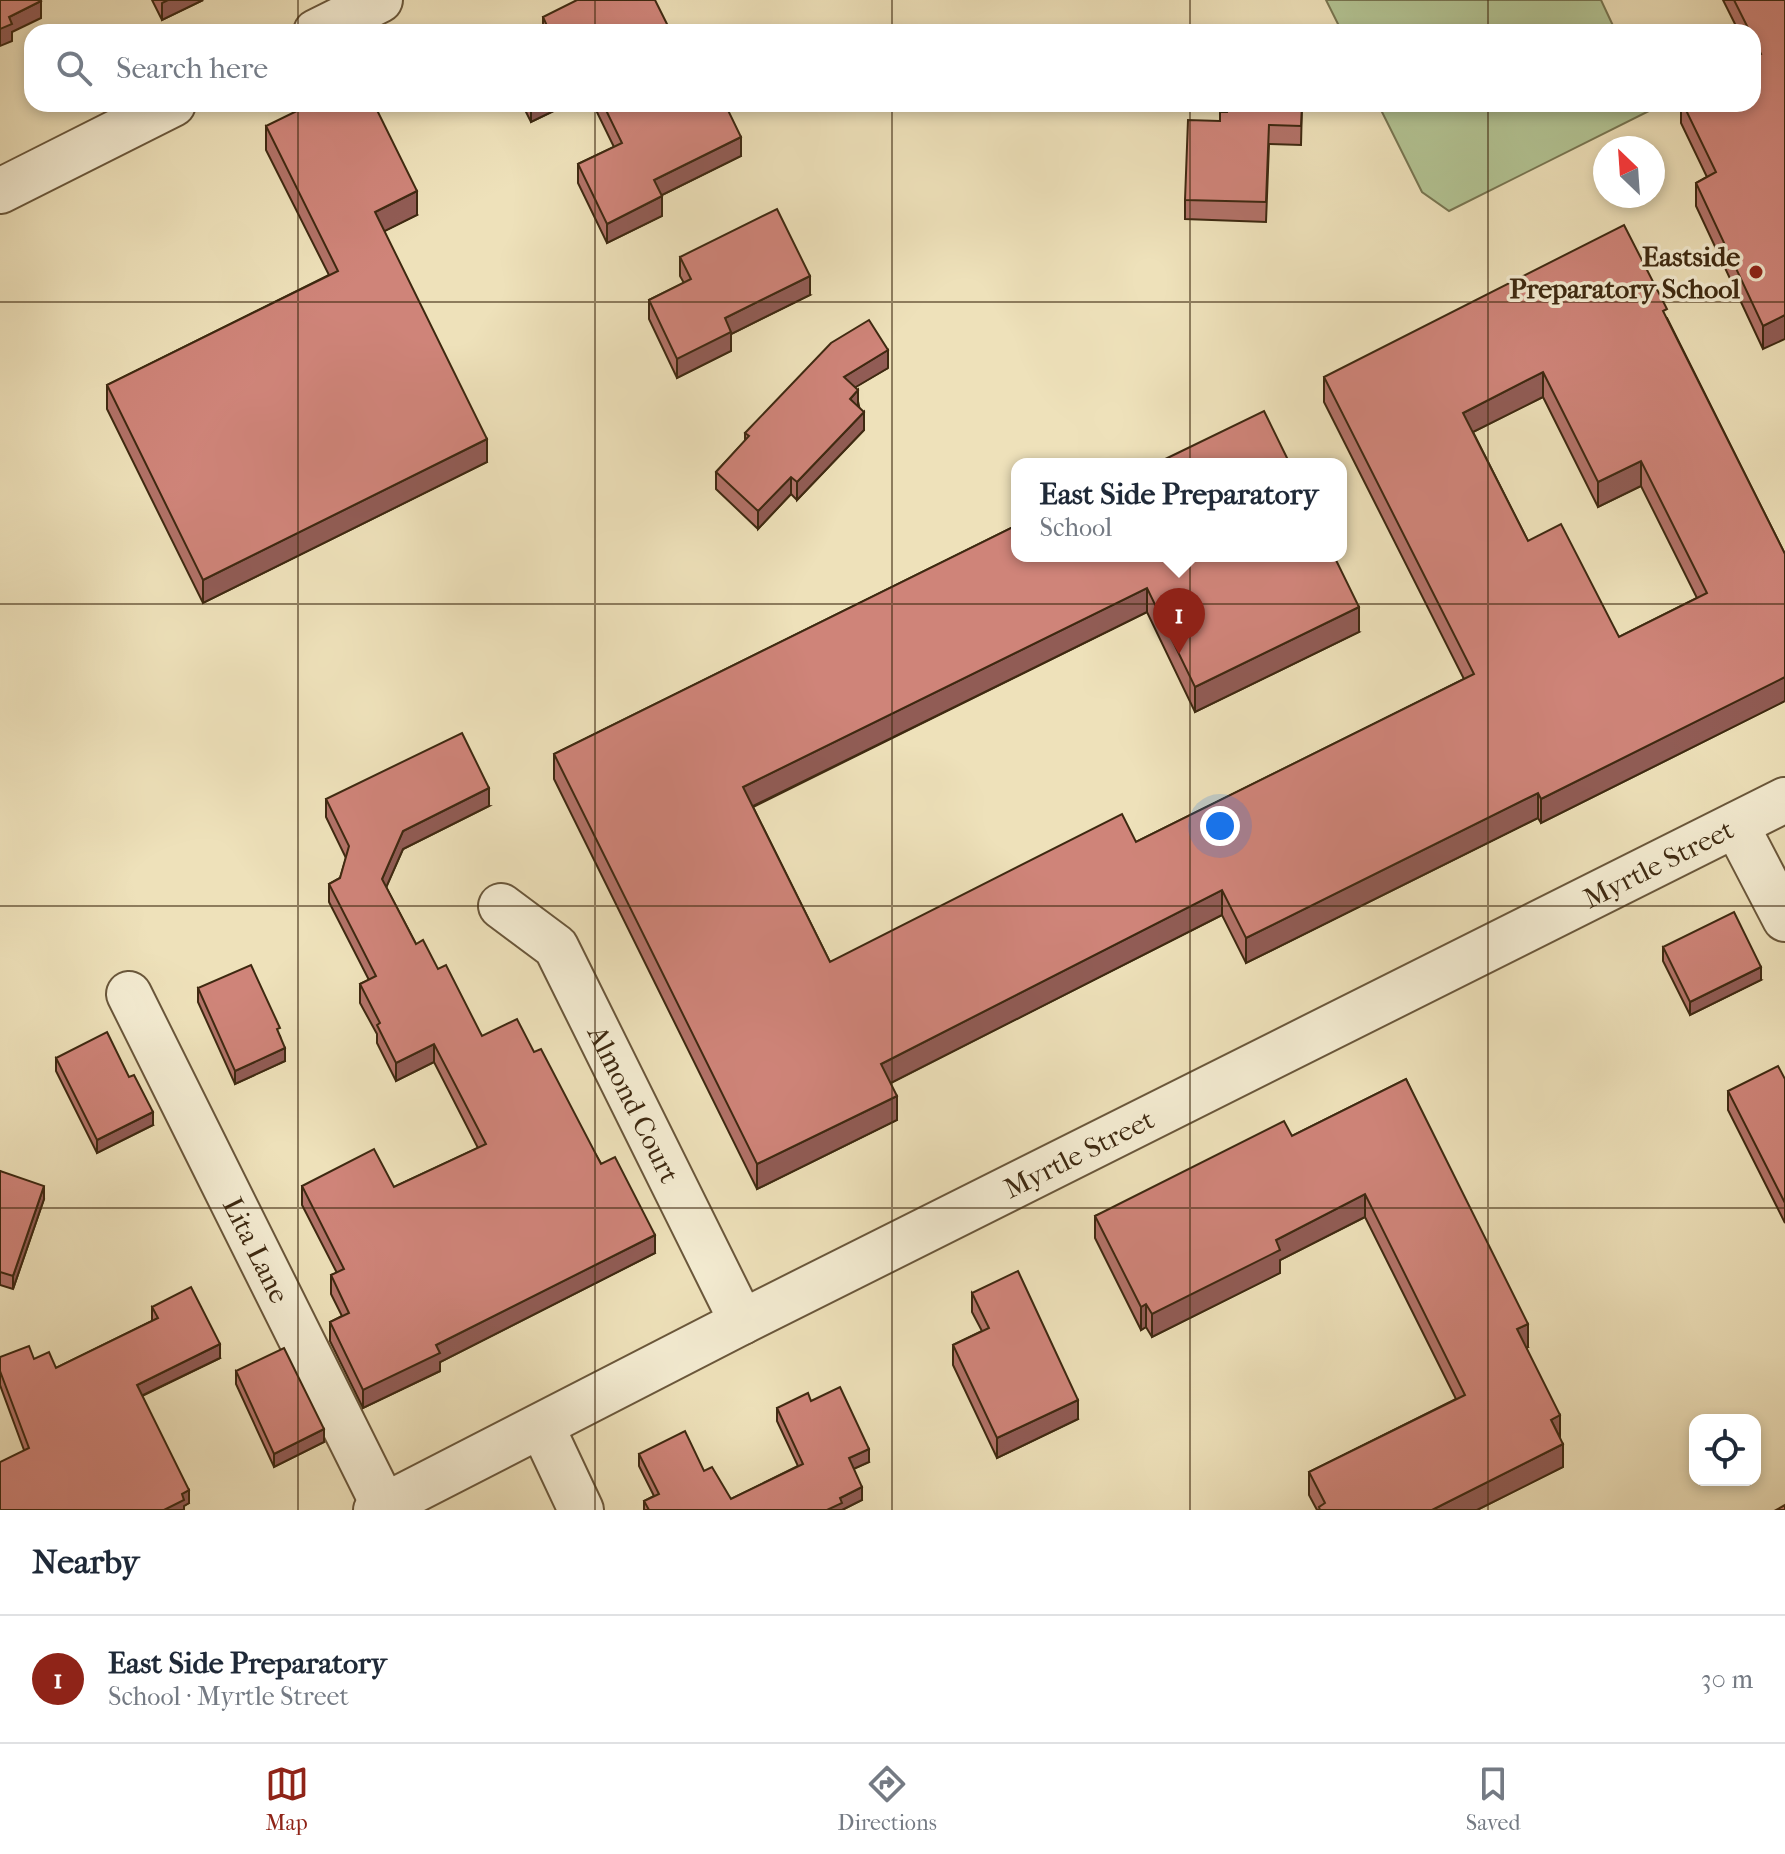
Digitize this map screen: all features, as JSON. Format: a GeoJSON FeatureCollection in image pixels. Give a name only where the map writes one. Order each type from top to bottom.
{"type":"FeatureCollection","features":[{"type":"Feature","properties":{"kind":"street"},"geometry":{"type":"LineString","coordinates":[[332,24],[380,0]]}},
{"type":"Feature","properties":{"kind":"street"},"geometry":{"type":"LineString","coordinates":[[0,191],[157,112]]}},
{"type":"Feature","properties":{"kind":"street","name":"Myrtle Street"},"geometry":{"type":"LineString","coordinates":[[380,1508],[742,1322],[1785,800]]}},
{"type":"Feature","properties":{"kind":"street"},"geometry":{"type":"LineString","coordinates":[[1736,825],[1785,919]]}},
{"type":"Feature","properties":{"kind":"street","name":"Almond Court"},"geometry":{"type":"LineString","coordinates":[[501,906],[556,947],[742,1322]]}},
{"type":"Feature","properties":{"kind":"street","name":"Lita Lane"},"geometry":{"type":"LineString","coordinates":[[129,994],[380,1508]]}},
{"type":"Feature","properties":{"kind":"street"},"geometry":{"type":"LineString","coordinates":[[542,1427],[581,1510]]}},
{"type":"Feature","properties":{"kind":"green space"},"geometry":{"type":"Polygon","coordinates":[[[1326,0],[1601,0],[1612,24],[1338,24],[1326,0]]]}},
{"type":"Feature","properties":{"kind":"green space"},"geometry":{"type":"Polygon","coordinates":[[[1382,112],[1647,112],[1599,136],[1593,136],[1593,139],[1449,211],[1422,192],[1382,112]]]}},
{"type":"Feature","properties":{"kind":"building"},"geometry":{"type":"Polygon","coordinates":[[[0,0],[41,1],[9,17],[12,24],[0,29],[0,0]]]}},
{"type":"Feature","properties":{"kind":"building"},"geometry":{"type":"Polygon","coordinates":[[[577,0],[655,0],[667,24],[546,24],[543,17],[577,0]]]}},
{"type":"Feature","properties":{"kind":"building","name":"Eastside Preparatory School"},"geometry":{"type":"Polygon","coordinates":[[[1734,0],[1785,0],[1785,315],[1763,326],[1696,183],[1716,172],[1687,112],[1761,112],[1761,24],[1746,24],[1734,0]]]}},
{"type":"Feature","properties":{"kind":"building"},"geometry":{"type":"Polygon","coordinates":[[[295,112],[378,112],[417,191],[375,212],[487,439],[203,580],[107,385],[338,271],[266,126],[295,112]]]}},
{"type":"Feature","properties":{"kind":"building"},"geometry":{"type":"Polygon","coordinates":[[[607,112],[729,112],[741,137],[654,180],[662,196],[607,224],[578,164],[622,143],[607,112]]]}},
{"type":"Feature","properties":{"kind":"building"},"geometry":{"type":"Polygon","coordinates":[[[1220,112],[1302,112],[1301,126],[1269,125],[1266,202],[1185,200],[1188,120],[1220,121],[1220,112]]]}},
{"type":"Feature","properties":{"kind":"building"},"geometry":{"type":"Polygon","coordinates":[[[777,209],[810,276],[725,318],[731,332],[677,359],[649,300],[691,279],[680,257],[777,209]]]}},
{"type":"Feature","properties":{"kind":"building"},"geometry":{"type":"Polygon","coordinates":[[[1624,225],[1667,309],[1663,311],[1785,554],[1785,677],[1541,799],[1538,793],[1246,938],[1222,890],[881,1064],[897,1096],[757,1164],[554,754],[1011,528],[1011,562],[1337,562],[1359,607],[1195,687],[1147,588],[743,787],[830,962],[1122,814],[1136,842],[1474,674],[1324,377],[1624,225]],[[1543,372],[1463,413],[1528,541],[1561,524],[1619,637],[1707,593],[1641,461],[1598,482],[1543,372]]]}},
{"type":"Feature","properties":{"kind":"building"},"geometry":{"type":"Polygon","coordinates":[[[869,320],[888,350],[844,377],[858,390],[850,399],[864,412],[797,482],[791,477],[758,511],[716,472],[749,436],[745,433],[831,343],[869,320]]]}},
{"type":"Feature","properties":{"kind":"building"},"geometry":{"type":"Polygon","coordinates":[[[1264,411],[1287,458],[1167,458],[1264,411]]]}},
{"type":"Feature","properties":{"kind":"building"},"geometry":{"type":"Polygon","coordinates":[[[462,733],[489,788],[403,831],[382,879],[416,944],[423,940],[438,969],[446,965],[482,1036],[517,1019],[534,1052],[541,1049],[601,1164],[615,1157],[655,1235],[436,1345],[440,1353],[363,1390],[330,1322],[349,1313],[331,1275],[344,1269],[302,1186],[374,1149],[394,1187],[486,1144],[434,1044],[396,1063],[377,1025],[380,1023],[360,984],[376,976],[329,884],[340,878],[349,846],[326,799],[462,733]]]}},
{"type":"Feature","properties":{"kind":"building"},"geometry":{"type":"Polygon","coordinates":[[[1734,912],[1761,967],[1690,1002],[1663,947],[1734,912]]]}},
{"type":"Feature","properties":{"kind":"building"},"geometry":{"type":"Polygon","coordinates":[[[251,965],[280,1028],[277,1029],[285,1048],[235,1071],[198,988],[251,965]]]}},
{"type":"Feature","properties":{"kind":"building"},"geometry":{"type":"Polygon","coordinates":[[[107,1032],[129,1077],[134,1075],[153,1112],[97,1140],[56,1058],[107,1032]]]}},
{"type":"Feature","properties":{"kind":"building"},"geometry":{"type":"Polygon","coordinates":[[[1778,1066],[1785,1079],[1785,1203],[1728,1091],[1778,1066]]]}},
{"type":"Feature","properties":{"kind":"building"},"geometry":{"type":"Polygon","coordinates":[[[1406,1079],[1528,1324],[1517,1329],[1560,1415],[1551,1420],[1563,1444],[1432,1510],[1320,1510],[1319,1507],[1325,1503],[1309,1472],[1465,1395],[1365,1194],[1276,1240],[1280,1250],[1152,1314],[1146,1304],[1141,1307],[1095,1216],[1284,1121],[1292,1136],[1406,1079]]]}},
{"type":"Feature","properties":{"kind":"building"},"geometry":{"type":"Polygon","coordinates":[[[0,1171],[44,1186],[13,1276],[0,1272],[0,1171]]]}},
{"type":"Feature","properties":{"kind":"building"},"geometry":{"type":"Polygon","coordinates":[[[1018,1271],[1078,1400],[997,1438],[953,1345],[989,1328],[972,1293],[1018,1271]]]}},
{"type":"Feature","properties":{"kind":"building"},"geometry":{"type":"Polygon","coordinates":[[[191,1287],[220,1344],[137,1385],[189,1490],[182,1494],[184,1500],[164,1510],[0,1510],[0,1462],[29,1448],[0,1371],[0,1357],[29,1346],[34,1359],[49,1352],[56,1368],[158,1318],[152,1307],[191,1287]]]}},
{"type":"Feature","properties":{"kind":"building"},"geometry":{"type":"Polygon","coordinates":[[[284,1348],[324,1429],[274,1454],[236,1371],[284,1348]]]}},
{"type":"Feature","properties":{"kind":"building"},"geometry":{"type":"Polygon","coordinates":[[[840,1387],[869,1449],[849,1458],[862,1487],[840,1498],[842,1503],[827,1510],[649,1510],[644,1501],[659,1494],[639,1454],[685,1431],[704,1471],[712,1467],[731,1499],[803,1464],[777,1408],[808,1393],[811,1401],[840,1387]]]}},
{"type":"Feature","properties":{"kind":"place","name":"Eastside Preparatory School"},"geometry":{"type":"Point","coordinates":[1756,272]}},
{"type":"Feature","properties":{"kind":"place","name":"East Side Preparatory"},"geometry":{"type":"Point","coordinates":[1179,654]}}]}
